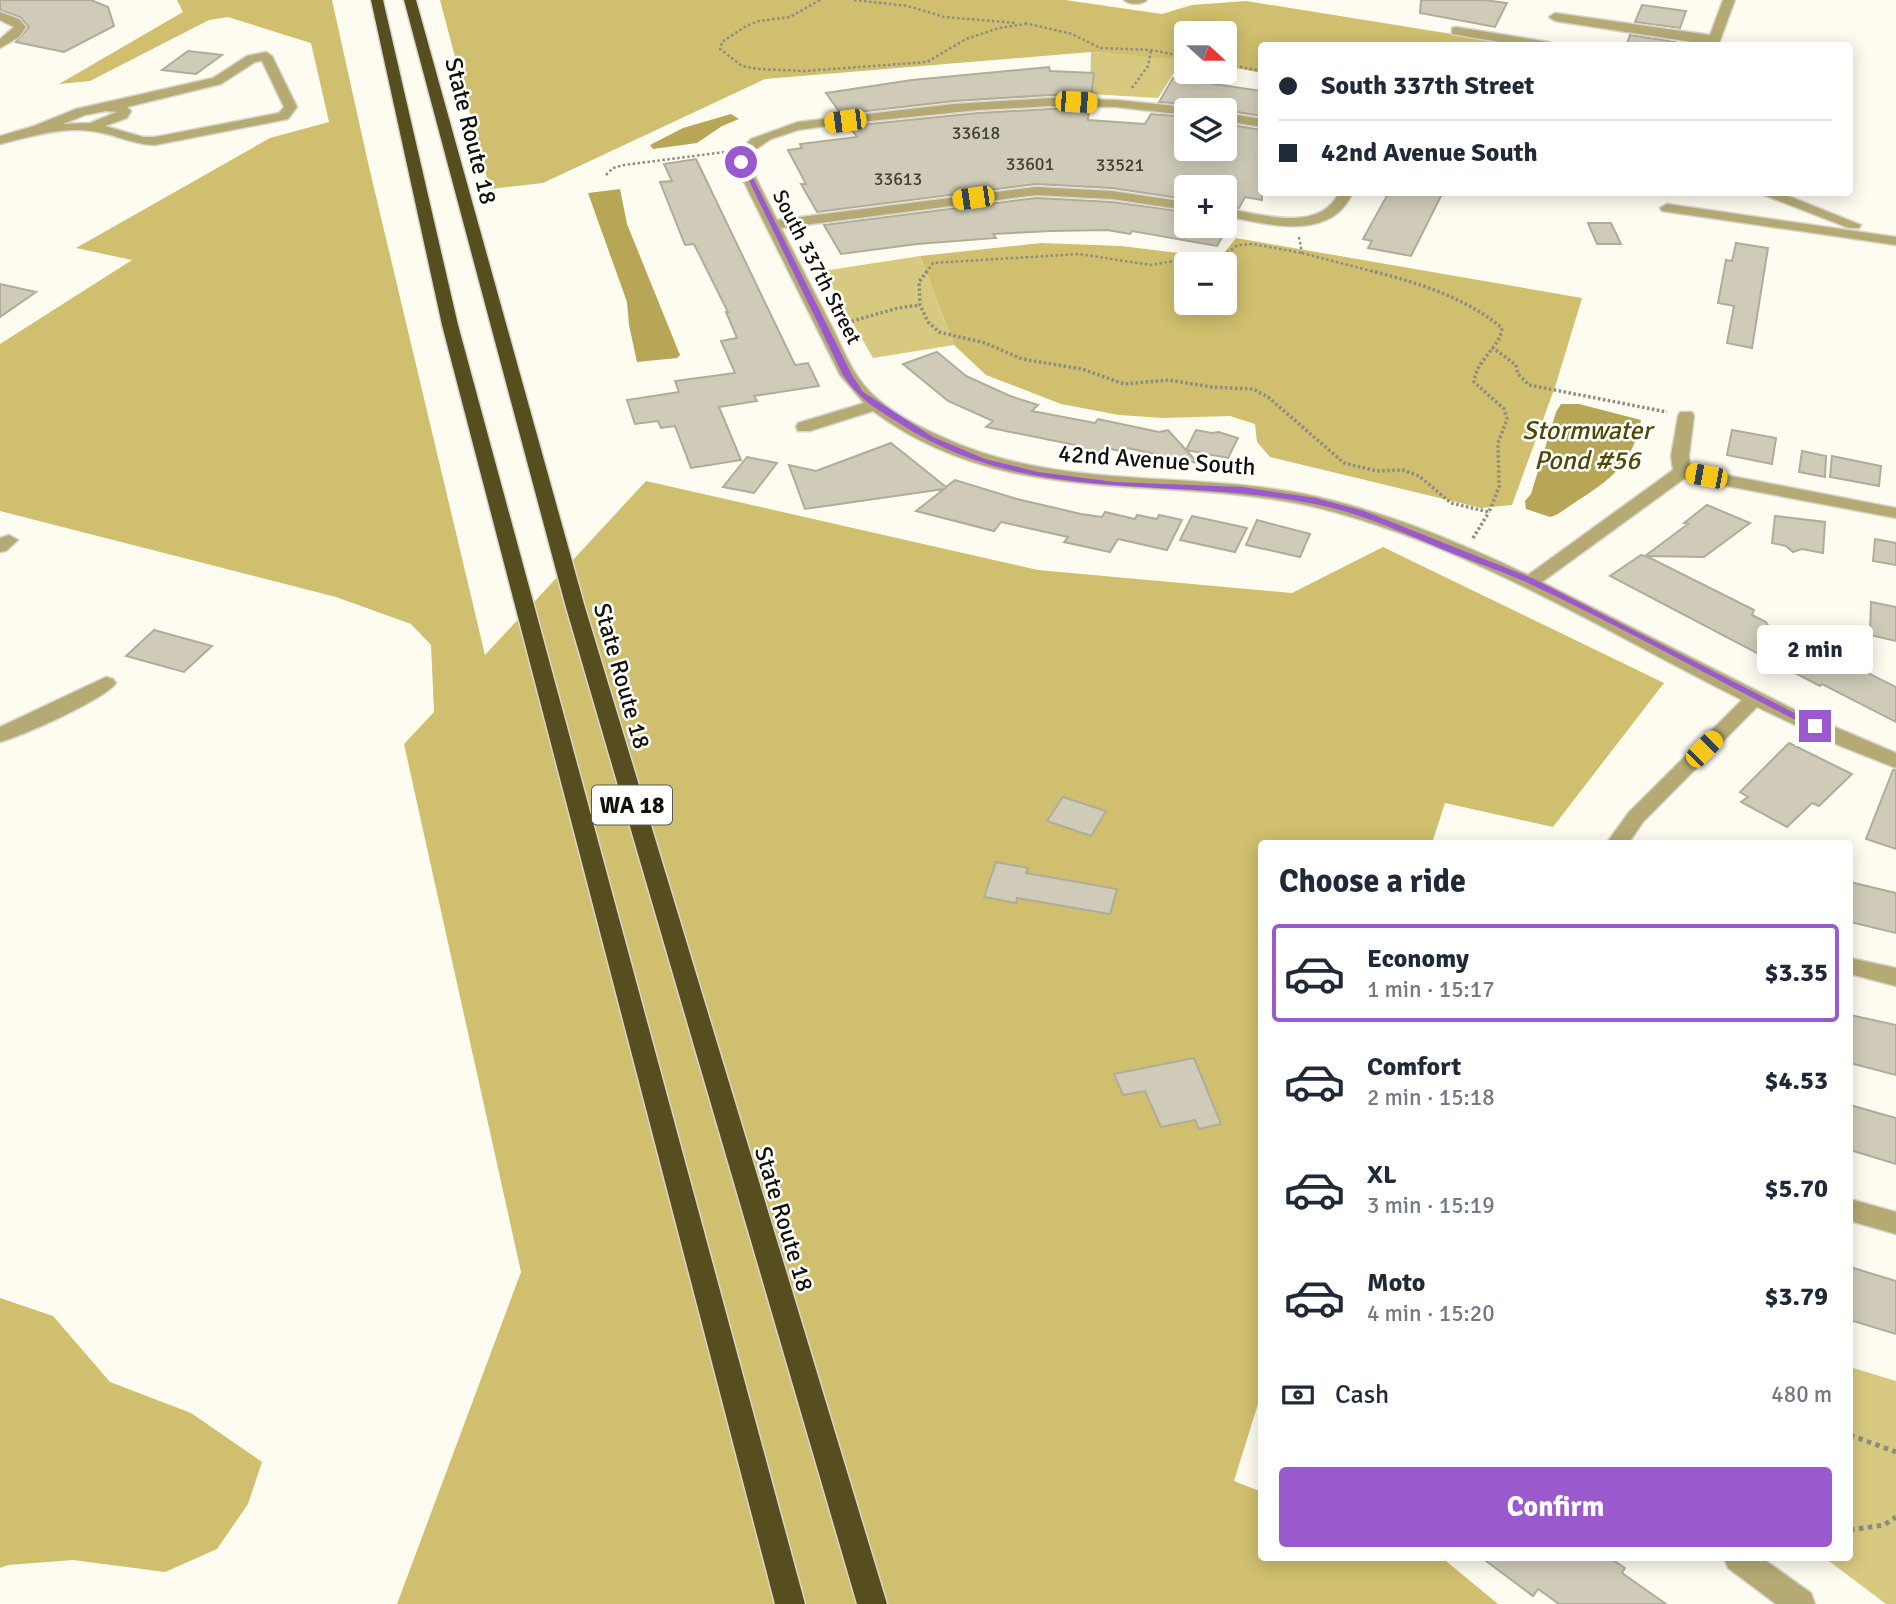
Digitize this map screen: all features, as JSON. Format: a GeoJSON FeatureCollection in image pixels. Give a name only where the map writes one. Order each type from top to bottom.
{"type":"FeatureCollection","features":[{"type":"Feature","properties":{"kind":"highway","name":"WA 18"},"geometry":{"type":"LineString","coordinates":[[377,0],[450,325],[790,1604]]}},
{"type":"Feature","properties":{"kind":"highway","name":"State Route 18"},"geometry":{"type":"LineString","coordinates":[[410,0],[462,201],[612,738],[872,1604]]}},
{"type":"Feature","properties":{"kind":"street"},"geometry":{"type":"LineString","coordinates":[[1130,0],[1141,0]]}},
{"type":"Feature","properties":{"kind":"street"},"geometry":{"type":"LineString","coordinates":[[1555,17],[1713,42],[1729,0]]}},
{"type":"Feature","properties":{"kind":"street"},"geometry":{"type":"LineString","coordinates":[[0,16],[18,23],[19,31],[0,44]]}},
{"type":"Feature","properties":{"kind":"street"},"geometry":{"type":"LineString","coordinates":[[1456,31],[1524,42]]}},
{"type":"Feature","properties":{"kind":"street"},"geometry":{"type":"LineString","coordinates":[[0,140],[39,129],[81,112],[217,81],[251,59],[266,56],[291,107],[283,116],[155,141],[142,141],[92,127],[39,129]]}},
{"type":"Feature","properties":{"kind":"street"},"geometry":{"type":"LineString","coordinates":[[751,146],[771,134],[795,128],[981,105],[1076,102],[1174,110]]}},
{"type":"Feature","properties":{"kind":"street"},"geometry":{"type":"LineString","coordinates":[[92,127],[122,115],[124,111],[121,108],[111,107]]}},
{"type":"Feature","properties":{"kind":"street"},"geometry":{"type":"LineString","coordinates":[[1237,119],[1258,122]]}},
{"type":"Feature","properties":{"kind":"street","name":"South 337th Street"},"geometry":{"type":"LineString","coordinates":[[751,146],[741,162],[848,375]]}},
{"type":"Feature","properties":{"kind":"street"},"geometry":{"type":"LineString","coordinates":[[772,225],[1036,191],[1112,195],[1174,204]]}},
{"type":"Feature","properties":{"kind":"street"},"geometry":{"type":"LineString","coordinates":[[1237,214],[1296,222],[1329,215],[1338,207],[1344,196]]}},
{"type":"Feature","properties":{"kind":"street"},"geometry":{"type":"LineString","coordinates":[[1773,196],[1896,239]]}},
{"type":"Feature","properties":{"kind":"street"},"geometry":{"type":"LineString","coordinates":[[1779,196],[1789,202]]}},
{"type":"Feature","properties":{"kind":"street"},"geometry":{"type":"LineString","coordinates":[[1667,208],[1896,239]]}},
{"type":"Feature","properties":{"kind":"street","name":"42nd Avenue South"},"geometry":{"type":"LineString","coordinates":[[848,375],[860,393],[875,405],[930,439],[998,466],[1105,484],[1217,488],[1291,496],[1361,513],[1531,581],[1755,698],[1896,761]]}},
{"type":"Feature","properties":{"kind":"street"},"geometry":{"type":"LineString","coordinates":[[804,427],[875,405]]}},
{"type":"Feature","properties":{"kind":"street"},"geometry":{"type":"LineString","coordinates":[[1682,472],[1680,456],[1686,416]]}},
{"type":"Feature","properties":{"kind":"street"},"geometry":{"type":"LineString","coordinates":[[1531,581],[1682,472],[1896,513]]}},
{"type":"Feature","properties":{"kind":"street"},"geometry":{"type":"LineString","coordinates":[[0,735],[82,698],[106,683]]}},
{"type":"Feature","properties":{"kind":"street"},"geometry":{"type":"LineString","coordinates":[[1619,840],[1636,817],[1755,698]]}},
{"type":"Feature","properties":{"kind":"street"},"geometry":{"type":"LineString","coordinates":[[1853,967],[1896,977]]}},
{"type":"Feature","properties":{"kind":"street"},"geometry":{"type":"LineString","coordinates":[[1853,1211],[1896,1223]]}},
{"type":"Feature","properties":{"kind":"street"},"geometry":{"type":"LineString","coordinates":[[1743,1561],[1800,1604]]}},
{"type":"Feature","properties":{"kind":"path"},"geometry":{"type":"LineString","coordinates":[[820,0],[790,16],[746,26],[722,42],[720,49],[743,66],[759,69],[805,71],[926,62],[966,39],[999,28],[1026,24]]}},
{"type":"Feature","properties":{"kind":"path"},"geometry":{"type":"LineString","coordinates":[[854,0],[908,6],[944,17],[1026,24],[1072,34],[1100,48],[1151,50],[1174,55]]}},
{"type":"Feature","properties":{"kind":"path"},"geometry":{"type":"LineString","coordinates":[[1125,105],[1127,93],[1137,85],[1140,75],[1149,66],[1151,50]]}},
{"type":"Feature","properties":{"kind":"path"},"geometry":{"type":"LineString","coordinates":[[1237,66],[1258,70]]}},
{"type":"Feature","properties":{"kind":"path"},"geometry":{"type":"LineString","coordinates":[[606,175],[613,168],[624,165],[751,146]]}},
{"type":"Feature","properties":{"kind":"path"},"geometry":{"type":"LineString","coordinates":[[1296,222],[1302,253]]}},
{"type":"Feature","properties":{"kind":"path"},"geometry":{"type":"LineString","coordinates":[[1460,551],[1478,533],[1489,512],[1499,487],[1498,443],[1507,419],[1504,409],[1474,382],[1475,371],[1483,356],[1501,337],[1502,328],[1475,308],[1434,291],[1302,253],[1253,244],[1238,245],[1219,259],[1190,258],[1151,265],[1079,254],[955,260],[933,263],[919,282],[920,305],[928,323],[939,332],[985,342],[1022,359],[1082,369],[1124,384],[1168,380],[1211,387],[1253,389],[1268,397],[1345,463],[1377,471],[1403,470],[1419,476],[1451,503],[1489,512]]}},
{"type":"Feature","properties":{"kind":"path"},"geometry":{"type":"LineString","coordinates":[[824,327],[864,318],[885,309],[920,305]]}},
{"type":"Feature","properties":{"kind":"path"},"geometry":{"type":"LineString","coordinates":[[1492,347],[1516,365],[1518,374],[1529,385],[1686,416]]}},
{"type":"Feature","properties":{"kind":"path"},"geometry":{"type":"LineString","coordinates":[[1853,1436],[1896,1452]]}},
{"type":"Feature","properties":{"kind":"path"},"geometry":{"type":"LineString","coordinates":[[1853,1530],[1884,1525],[1896,1517]]}},
{"type":"Feature","properties":{"kind":"shaded area"},"geometry":{"type":"Polygon","coordinates":[[[177,0],[332,0],[485,655],[646,481],[1038,570],[1292,593],[1383,547],[1664,683],[1553,827],[1445,803],[1433,840],[1258,840],[1258,1404],[1234,1481],[1258,1490],[1258,1561],[1446,1561],[1498,1604],[397,1604],[521,1272],[404,744],[434,712],[431,645],[411,624],[336,597],[0,511],[0,344],[132,260],[76,248],[270,138],[329,122],[311,43],[228,17],[209,20],[90,81],[59,84],[183,12],[177,0]]]}},
{"type":"Feature","properties":{"kind":"shaded area"},"geometry":{"type":"Polygon","coordinates":[[[440,0],[1065,0],[1162,14],[1192,5],[1246,1],[1501,42],[1258,42],[1258,72],[1237,68],[1237,21],[1174,21],[1174,59],[1091,52],[765,79],[543,183],[490,189],[440,0]]]}},
{"type":"Feature","properties":{"kind":"shaded area"},"geometry":{"type":"Polygon","coordinates":[[[1091,52],[1174,58],[1174,73],[1158,98],[1090,94],[1091,52]]]}},
{"type":"Feature","properties":{"kind":"shaded area"},"geometry":{"type":"Polygon","coordinates":[[[1236,238],[1582,298],[1556,384],[1512,505],[1481,508],[1270,457],[1257,442],[1255,424],[1230,416],[1163,418],[1119,415],[1061,404],[986,375],[954,345],[920,256],[1041,243],[1121,246],[1174,252],[1174,315],[1237,315],[1237,252],[1225,252],[1236,238]]]}},
{"type":"Feature","properties":{"kind":"shaded area"},"geometry":{"type":"Polygon","coordinates":[[[920,256],[954,345],[873,358],[823,271],[920,256]]]}},
{"type":"Feature","properties":{"kind":"shaded area"},"geometry":{"type":"Polygon","coordinates":[[[0,1298],[53,1316],[110,1382],[191,1413],[262,1462],[248,1504],[217,1549],[165,1572],[73,1560],[8,1565],[0,1568],[0,1298]]]}},
{"type":"Feature","properties":{"kind":"shaded area"},"geometry":{"type":"Polygon","coordinates":[[[1853,1368],[1896,1381],[1896,1604],[1886,1604],[1829,1561],[1853,1561],[1853,1368]]]}},
{"type":"Feature","properties":{"kind":"water"},"geometry":{"type":"Polygon","coordinates":[[[731,114],[739,119],[722,126],[697,143],[653,149],[650,145],[683,128],[731,114]]]}},
{"type":"Feature","properties":{"kind":"water"},"geometry":{"type":"Polygon","coordinates":[[[620,189],[627,224],[680,355],[677,358],[637,362],[627,302],[588,193],[620,189]]]}},
{"type":"Feature","properties":{"kind":"water","name":"Stormwater Pond #56"},"geometry":{"type":"Polygon","coordinates":[[[1561,404],[1579,404],[1641,420],[1632,448],[1618,469],[1599,487],[1550,517],[1526,509],[1525,501],[1531,494],[1556,412],[1561,404]]]}},
{"type":"Feature","properties":{"kind":"building"},"geometry":{"type":"Polygon","coordinates":[[[0,0],[91,0],[108,7],[114,26],[64,52],[16,42],[29,27],[20,17],[0,10],[0,0]]]}},
{"type":"Feature","properties":{"kind":"building"},"geometry":{"type":"Polygon","coordinates":[[[1421,0],[1484,0],[1507,3],[1495,27],[1420,13],[1421,0]]]}},
{"type":"Feature","properties":{"kind":"building"},"geometry":{"type":"Polygon","coordinates":[[[1642,5],[1686,11],[1680,28],[1635,22],[1642,5]]]}},
{"type":"Feature","properties":{"kind":"building"},"geometry":{"type":"Polygon","coordinates":[[[1630,35],[1675,42],[1627,42],[1630,35]]]}},
{"type":"Feature","properties":{"kind":"building"},"geometry":{"type":"Polygon","coordinates":[[[188,51],[222,55],[196,74],[162,70],[188,51]]]}},
{"type":"Feature","properties":{"kind":"building"},"geometry":{"type":"Polygon","coordinates":[[[1049,67],[1050,71],[1094,73],[1091,97],[1050,95],[954,101],[841,114],[826,93],[912,80],[1049,67]]]}},
{"type":"Feature","properties":{"kind":"building"},"geometry":{"type":"Polygon","coordinates":[[[1173,78],[1174,84],[1214,84],[1258,90],[1258,115],[1237,112],[1237,98],[1174,98],[1174,103],[1159,102],[1173,78]]]}},
{"type":"Feature","properties":{"kind":"building"},"geometry":{"type":"Polygon","coordinates":[[[1050,109],[1089,109],[1088,120],[1145,124],[1151,114],[1174,116],[1174,161],[1237,161],[1237,126],[1258,129],[1258,196],[1262,196],[1262,200],[1245,197],[1237,208],[1237,175],[1174,175],[1174,197],[1112,188],[1036,184],[817,212],[801,184],[806,184],[788,150],[802,148],[800,144],[857,137],[849,126],[1050,109]]]}},
{"type":"Feature","properties":{"kind":"building"},"geometry":{"type":"Polygon","coordinates":[[[696,159],[795,365],[808,363],[819,386],[754,396],[757,401],[719,407],[741,460],[691,468],[675,426],[661,428],[658,421],[635,424],[627,400],[679,392],[675,381],[735,373],[721,341],[737,338],[728,312],[694,244],[685,245],[660,182],[672,181],[664,164],[696,159]]]}},
{"type":"Feature","properties":{"kind":"building"},"geometry":{"type":"Polygon","coordinates":[[[1387,196],[1441,196],[1411,256],[1368,248],[1372,241],[1363,239],[1387,196]]]}},
{"type":"Feature","properties":{"kind":"building"},"geometry":{"type":"Polygon","coordinates":[[[1036,198],[1112,202],[1174,210],[1174,238],[1222,238],[1217,246],[1132,231],[1130,234],[1107,230],[1051,231],[993,234],[996,238],[917,244],[841,254],[824,225],[1036,198]]]}},
{"type":"Feature","properties":{"kind":"building"},"geometry":{"type":"Polygon","coordinates":[[[1588,223],[1611,223],[1621,244],[1597,244],[1588,223]]]}},
{"type":"Feature","properties":{"kind":"building"},"geometry":{"type":"Polygon","coordinates":[[[1736,243],[1768,248],[1752,348],[1727,343],[1734,306],[1718,303],[1726,260],[1732,261],[1736,243]]]}},
{"type":"Feature","properties":{"kind":"building"},"geometry":{"type":"Polygon","coordinates":[[[0,284],[36,292],[0,317],[0,284]]]}},
{"type":"Feature","properties":{"kind":"building"},"geometry":{"type":"Polygon","coordinates":[[[937,352],[966,376],[1010,396],[1038,405],[1032,411],[1095,423],[1098,419],[1159,432],[1168,430],[1198,463],[1127,448],[1125,452],[1106,448],[1103,454],[1079,449],[1080,446],[986,427],[993,421],[948,401],[903,364],[937,352]]]}},
{"type":"Feature","properties":{"kind":"building"},"geometry":{"type":"Polygon","coordinates":[[[1196,430],[1219,432],[1238,438],[1228,458],[1186,450],[1196,430]]]}},
{"type":"Feature","properties":{"kind":"building"},"geometry":{"type":"Polygon","coordinates":[[[1732,430],[1776,438],[1772,464],[1727,455],[1732,430]]]}},
{"type":"Feature","properties":{"kind":"building"},"geometry":{"type":"Polygon","coordinates":[[[891,443],[946,487],[955,480],[1017,499],[1081,514],[1102,517],[1105,512],[1135,519],[1137,515],[1157,519],[1159,515],[1182,520],[1167,550],[1118,539],[1110,552],[1064,542],[1068,537],[1001,522],[994,531],[916,511],[944,489],[805,509],[789,465],[816,471],[891,443]]]}},
{"type":"Feature","properties":{"kind":"building"},"geometry":{"type":"Polygon","coordinates":[[[1802,451],[1826,456],[1825,477],[1799,472],[1802,451]]]}},
{"type":"Feature","properties":{"kind":"building"},"geometry":{"type":"Polygon","coordinates":[[[1832,456],[1881,466],[1879,486],[1830,477],[1832,456]]]}},
{"type":"Feature","properties":{"kind":"building"},"geometry":{"type":"Polygon","coordinates":[[[747,457],[777,463],[754,493],[723,487],[747,457]]]}},
{"type":"Feature","properties":{"kind":"building"},"geometry":{"type":"Polygon","coordinates":[[[1707,505],[1750,523],[1704,557],[1646,556],[1754,610],[1752,615],[1766,622],[1769,627],[1791,638],[1794,636],[1896,687],[1896,722],[1822,684],[1820,686],[1610,576],[1641,555],[1645,556],[1688,524],[1684,523],[1707,505]]]}},
{"type":"Feature","properties":{"kind":"building"},"geometry":{"type":"Polygon","coordinates":[[[1192,516],[1247,528],[1235,552],[1180,540],[1192,516]]]}},
{"type":"Feature","properties":{"kind":"building"},"geometry":{"type":"Polygon","coordinates":[[[1775,516],[1825,522],[1823,553],[1802,549],[1793,552],[1786,546],[1772,543],[1775,516]]]}},
{"type":"Feature","properties":{"kind":"building"},"geometry":{"type":"Polygon","coordinates":[[[1257,520],[1310,534],[1300,557],[1246,545],[1257,520]]]}},
{"type":"Feature","properties":{"kind":"building"},"geometry":{"type":"Polygon","coordinates":[[[1875,539],[1896,543],[1896,565],[1873,561],[1875,539]]]}},
{"type":"Feature","properties":{"kind":"building"},"geometry":{"type":"Polygon","coordinates":[[[1871,602],[1896,607],[1896,641],[1870,635],[1871,602]]]}},
{"type":"Feature","properties":{"kind":"building"},"geometry":{"type":"Polygon","coordinates":[[[154,630],[212,646],[184,672],[126,656],[154,630]]]}},
{"type":"Feature","properties":{"kind":"building"},"geometry":{"type":"Polygon","coordinates":[[[1789,743],[1852,774],[1819,806],[1812,803],[1787,827],[1741,802],[1748,797],[1740,792],[1789,743]]]}},
{"type":"Feature","properties":{"kind":"building"},"geometry":{"type":"Polygon","coordinates":[[[1893,770],[1896,770],[1896,849],[1866,839],[1893,770]]]}},
{"type":"Feature","properties":{"kind":"building"},"geometry":{"type":"Polygon","coordinates":[[[1063,797],[1106,811],[1091,836],[1047,821],[1063,797]]]}},
{"type":"Feature","properties":{"kind":"building"},"geometry":{"type":"Polygon","coordinates":[[[996,862],[1028,868],[1026,873],[1117,889],[1110,914],[1017,898],[1016,903],[984,897],[996,862]]]}},
{"type":"Feature","properties":{"kind":"building"},"geometry":{"type":"Polygon","coordinates":[[[1853,883],[1896,893],[1896,933],[1853,923],[1853,883]]]}},
{"type":"Feature","properties":{"kind":"building"},"geometry":{"type":"Polygon","coordinates":[[[1853,1016],[1896,1025],[1896,1075],[1853,1064],[1853,1016]]]}},
{"type":"Feature","properties":{"kind":"building"},"geometry":{"type":"Polygon","coordinates":[[[1194,1058],[1221,1124],[1199,1129],[1195,1120],[1161,1127],[1145,1091],[1123,1095],[1114,1074],[1194,1058]]]}},
{"type":"Feature","properties":{"kind":"building"},"geometry":{"type":"Polygon","coordinates":[[[1853,1106],[1896,1118],[1896,1164],[1853,1151],[1853,1106]]]}},
{"type":"Feature","properties":{"kind":"building"},"geometry":{"type":"Polygon","coordinates":[[[1853,1268],[1896,1281],[1896,1334],[1853,1321],[1853,1268]]]}},
{"type":"Feature","properties":{"kind":"building"},"geometry":{"type":"Polygon","coordinates":[[[1486,1561],[1614,1561],[1625,1568],[1622,1573],[1666,1604],[1559,1604],[1538,1589],[1533,1596],[1486,1561]]]}},
{"type":"Feature","properties":{"kind":"route"},"geometry":{"type":"LineString","coordinates":[[741,162],[848,375],[860,393],[903,424],[949,449],[998,466],[1038,475],[1115,484],[1242,490],[1291,496],[1361,513],[1421,534],[1531,581],[1755,698],[1815,726]]}}]}
